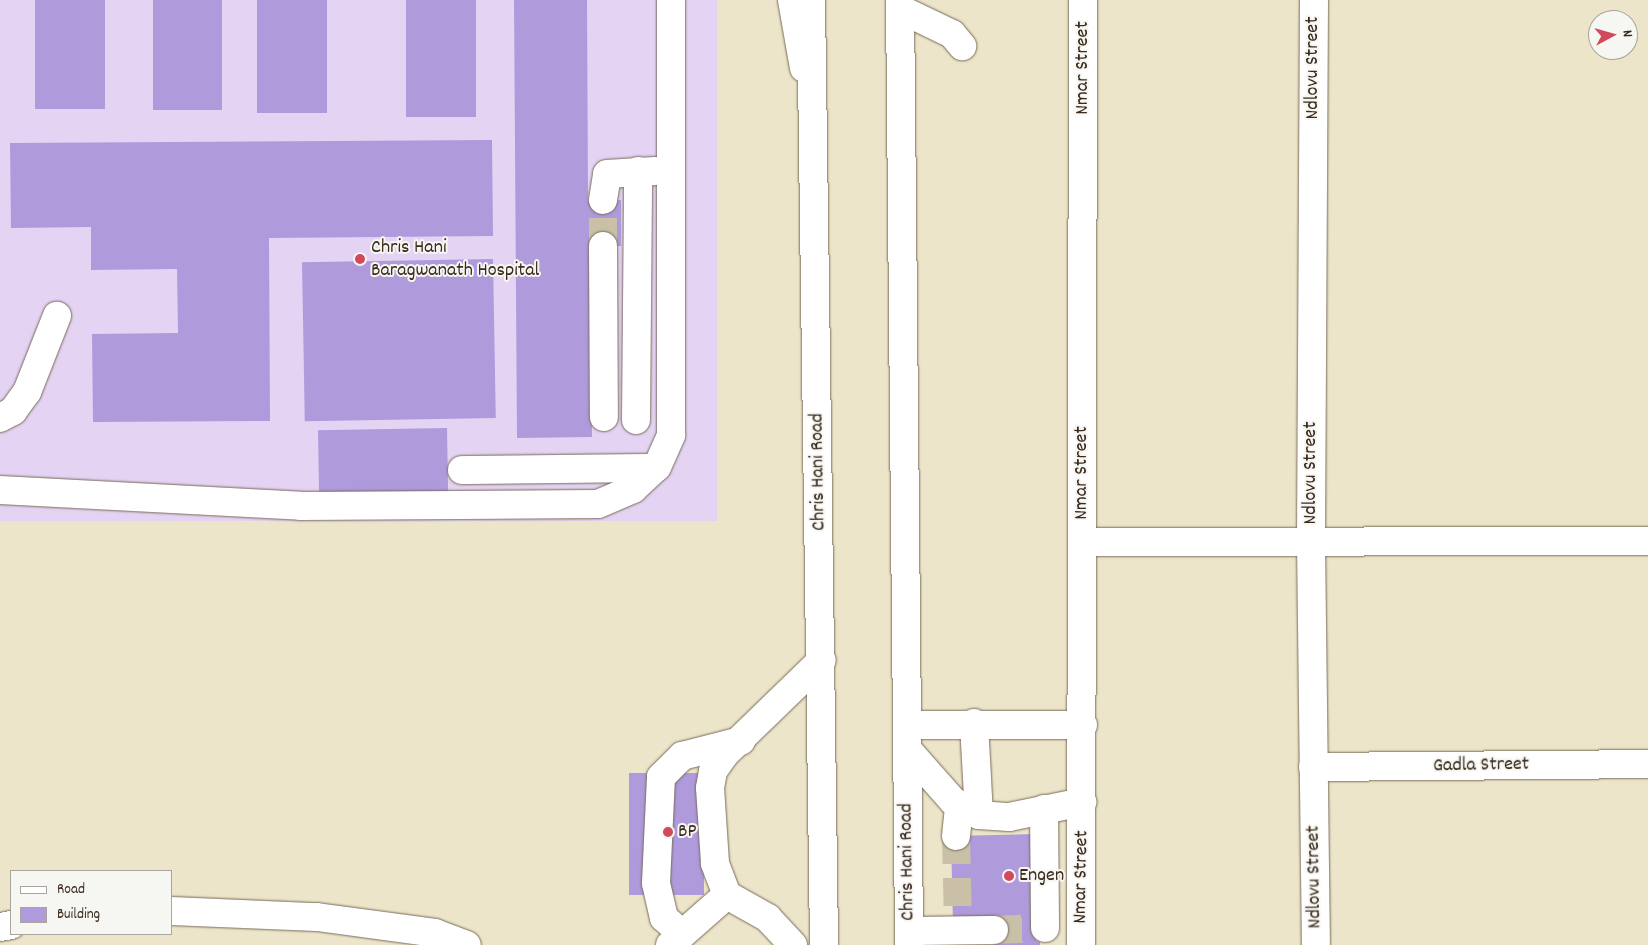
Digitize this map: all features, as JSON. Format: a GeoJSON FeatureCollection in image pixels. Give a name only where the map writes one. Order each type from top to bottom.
{"type":"FeatureCollection","features":[{"type":"Feature","properties":{"kind":"street"},"geometry":{"type":"LineString","coordinates":[[0,490],[301,506],[598,504],[633,489],[655,468],[671,435],[671,0]]}},
{"type":"Feature","properties":{"kind":"street"},"geometry":{"type":"LineString","coordinates":[[792,0],[812,116]]}},
{"type":"Feature","properties":{"kind":"street","name":"Chris Hani Road"},"geometry":{"type":"LineString","coordinates":[[811,0],[822,660],[824,945]]}},
{"type":"Feature","properties":{"kind":"street","name":"Nmar Street"},"geometry":{"type":"LineString","coordinates":[[1081,935],[1083,725],[1082,0]]}},
{"type":"Feature","properties":{"kind":"street","name":"Ndlovu Street"},"geometry":{"type":"LineString","coordinates":[[1314,0],[1311,542],[1316,945]]}},
{"type":"Feature","properties":{"kind":"street"},"geometry":{"type":"LineString","coordinates":[[900,4],[952,34],[962,46]]}},
{"type":"Feature","properties":{"kind":"street","name":"Chris Hani Road"},"geometry":{"type":"LineString","coordinates":[[900,4],[909,938]]}},
{"type":"Feature","properties":{"kind":"street"},"geometry":{"type":"LineString","coordinates":[[603,200],[607,174],[638,171],[671,172]]}},
{"type":"Feature","properties":{"kind":"street"},"geometry":{"type":"LineString","coordinates":[[636,420],[638,171]]}},
{"type":"Feature","properties":{"kind":"street"},"geometry":{"type":"LineString","coordinates":[[603,246],[604,417]]}},
{"type":"Feature","properties":{"kind":"street"},"geometry":{"type":"LineString","coordinates":[[0,418],[13,411],[27,392],[57,316]]}},
{"type":"Feature","properties":{"kind":"street"},"geometry":{"type":"LineString","coordinates":[[462,470],[655,468]]}},
{"type":"Feature","properties":{"kind":"street"},"geometry":{"type":"LineString","coordinates":[[1082,542],[1648,541]]}},
{"type":"Feature","properties":{"kind":"street"},"geometry":{"type":"LineString","coordinates":[[793,945],[768,918],[727,895],[714,856],[710,788],[713,771],[822,660]]}},
{"type":"Feature","properties":{"kind":"street"},"geometry":{"type":"LineString","coordinates":[[956,836],[969,810],[974,723]]}},
{"type":"Feature","properties":{"kind":"street"},"geometry":{"type":"LineString","coordinates":[[1082,802],[1009,817],[969,810],[907,737],[974,723],[1083,725]]}},
{"type":"Feature","properties":{"kind":"street"},"geometry":{"type":"LineString","coordinates":[[727,895],[676,940],[664,918],[656,883],[661,777],[682,756],[741,741]]}},
{"type":"Feature","properties":{"kind":"street","name":"Gadla Street"},"geometry":{"type":"LineString","coordinates":[[1313,767],[1648,764]]}},
{"type":"Feature","properties":{"kind":"street"},"geometry":{"type":"LineString","coordinates":[[1044,809],[1042,928],[1081,935]]}},
{"type":"Feature","properties":{"kind":"street"},"geometry":{"type":"LineString","coordinates":[[172,911],[317,917],[435,933],[467,945]]}},
{"type":"Feature","properties":{"kind":"street"},"geometry":{"type":"LineString","coordinates":[[909,938],[958,927],[988,935]]}},
{"type":"Feature","properties":{"kind":"shaded area","name":"Chris Hani Baragwanath Hospital"},"geometry":{"type":"Polygon","coordinates":[[[0,0],[717,0],[717,521],[0,521],[0,0]]]}},
{"type":"Feature","properties":{"kind":"building"},"geometry":{"type":"Polygon","coordinates":[[[35,0],[105,0],[105,109],[35,109],[35,0]]]}},
{"type":"Feature","properties":{"kind":"building"},"geometry":{"type":"Polygon","coordinates":[[[153,0],[222,0],[222,110],[153,110],[153,0]]]}},
{"type":"Feature","properties":{"kind":"building"},"geometry":{"type":"Polygon","coordinates":[[[257,0],[327,0],[327,113],[257,113],[257,0]]]}},
{"type":"Feature","properties":{"kind":"building"},"geometry":{"type":"Polygon","coordinates":[[[406,0],[476,0],[476,117],[406,117],[406,0]]]}},
{"type":"Feature","properties":{"kind":"building"},"geometry":{"type":"Polygon","coordinates":[[[514,0],[587,0],[588,201],[621,200],[621,246],[590,246],[592,437],[517,438],[514,0]]]}},
{"type":"Feature","properties":{"kind":"building"},"geometry":{"type":"Polygon","coordinates":[[[492,140],[493,236],[269,238],[270,421],[93,422],[92,334],[178,333],[177,269],[91,270],[91,227],[11,228],[10,143],[492,140]]]}},
{"type":"Feature","properties":{"kind":"building"},"geometry":{"type":"Polygon","coordinates":[[[493,259],[496,418],[305,421],[302,262],[493,259]]]}},
{"type":"Feature","properties":{"kind":"building"},"geometry":{"type":"Polygon","coordinates":[[[447,428],[448,493],[319,495],[318,430],[447,428]]]}},
{"type":"Feature","properties":{"kind":"building"},"geometry":{"type":"Polygon","coordinates":[[[629,773],[704,773],[704,895],[629,895],[629,773]]]}},
{"type":"Feature","properties":{"kind":"building"},"geometry":{"type":"Polygon","coordinates":[[[1038,834],[1040,945],[994,945],[994,930],[953,924],[951,836],[1038,834]]]}},
{"type":"Feature","properties":{"kind":"tunnel"},"geometry":{"type":"LineString","coordinates":[[603,200],[603,246]]}},
{"type":"Feature","properties":{"kind":"tunnel"},"geometry":{"type":"LineString","coordinates":[[956,836],[958,924]]}},
{"type":"Feature","properties":{"kind":"tunnel"},"geometry":{"type":"LineString","coordinates":[[994,930],[1040,928]]}},
{"type":"Feature","properties":{"kind":"place","name":"Chris Hani Baragwanath Hospital"},"geometry":{"type":"Point","coordinates":[360,259]}},
{"type":"Feature","properties":{"kind":"place","name":"BP"},"geometry":{"type":"Point","coordinates":[668,832]}},
{"type":"Feature","properties":{"kind":"place","name":"Engen"},"geometry":{"type":"Point","coordinates":[1009,876]}}]}
